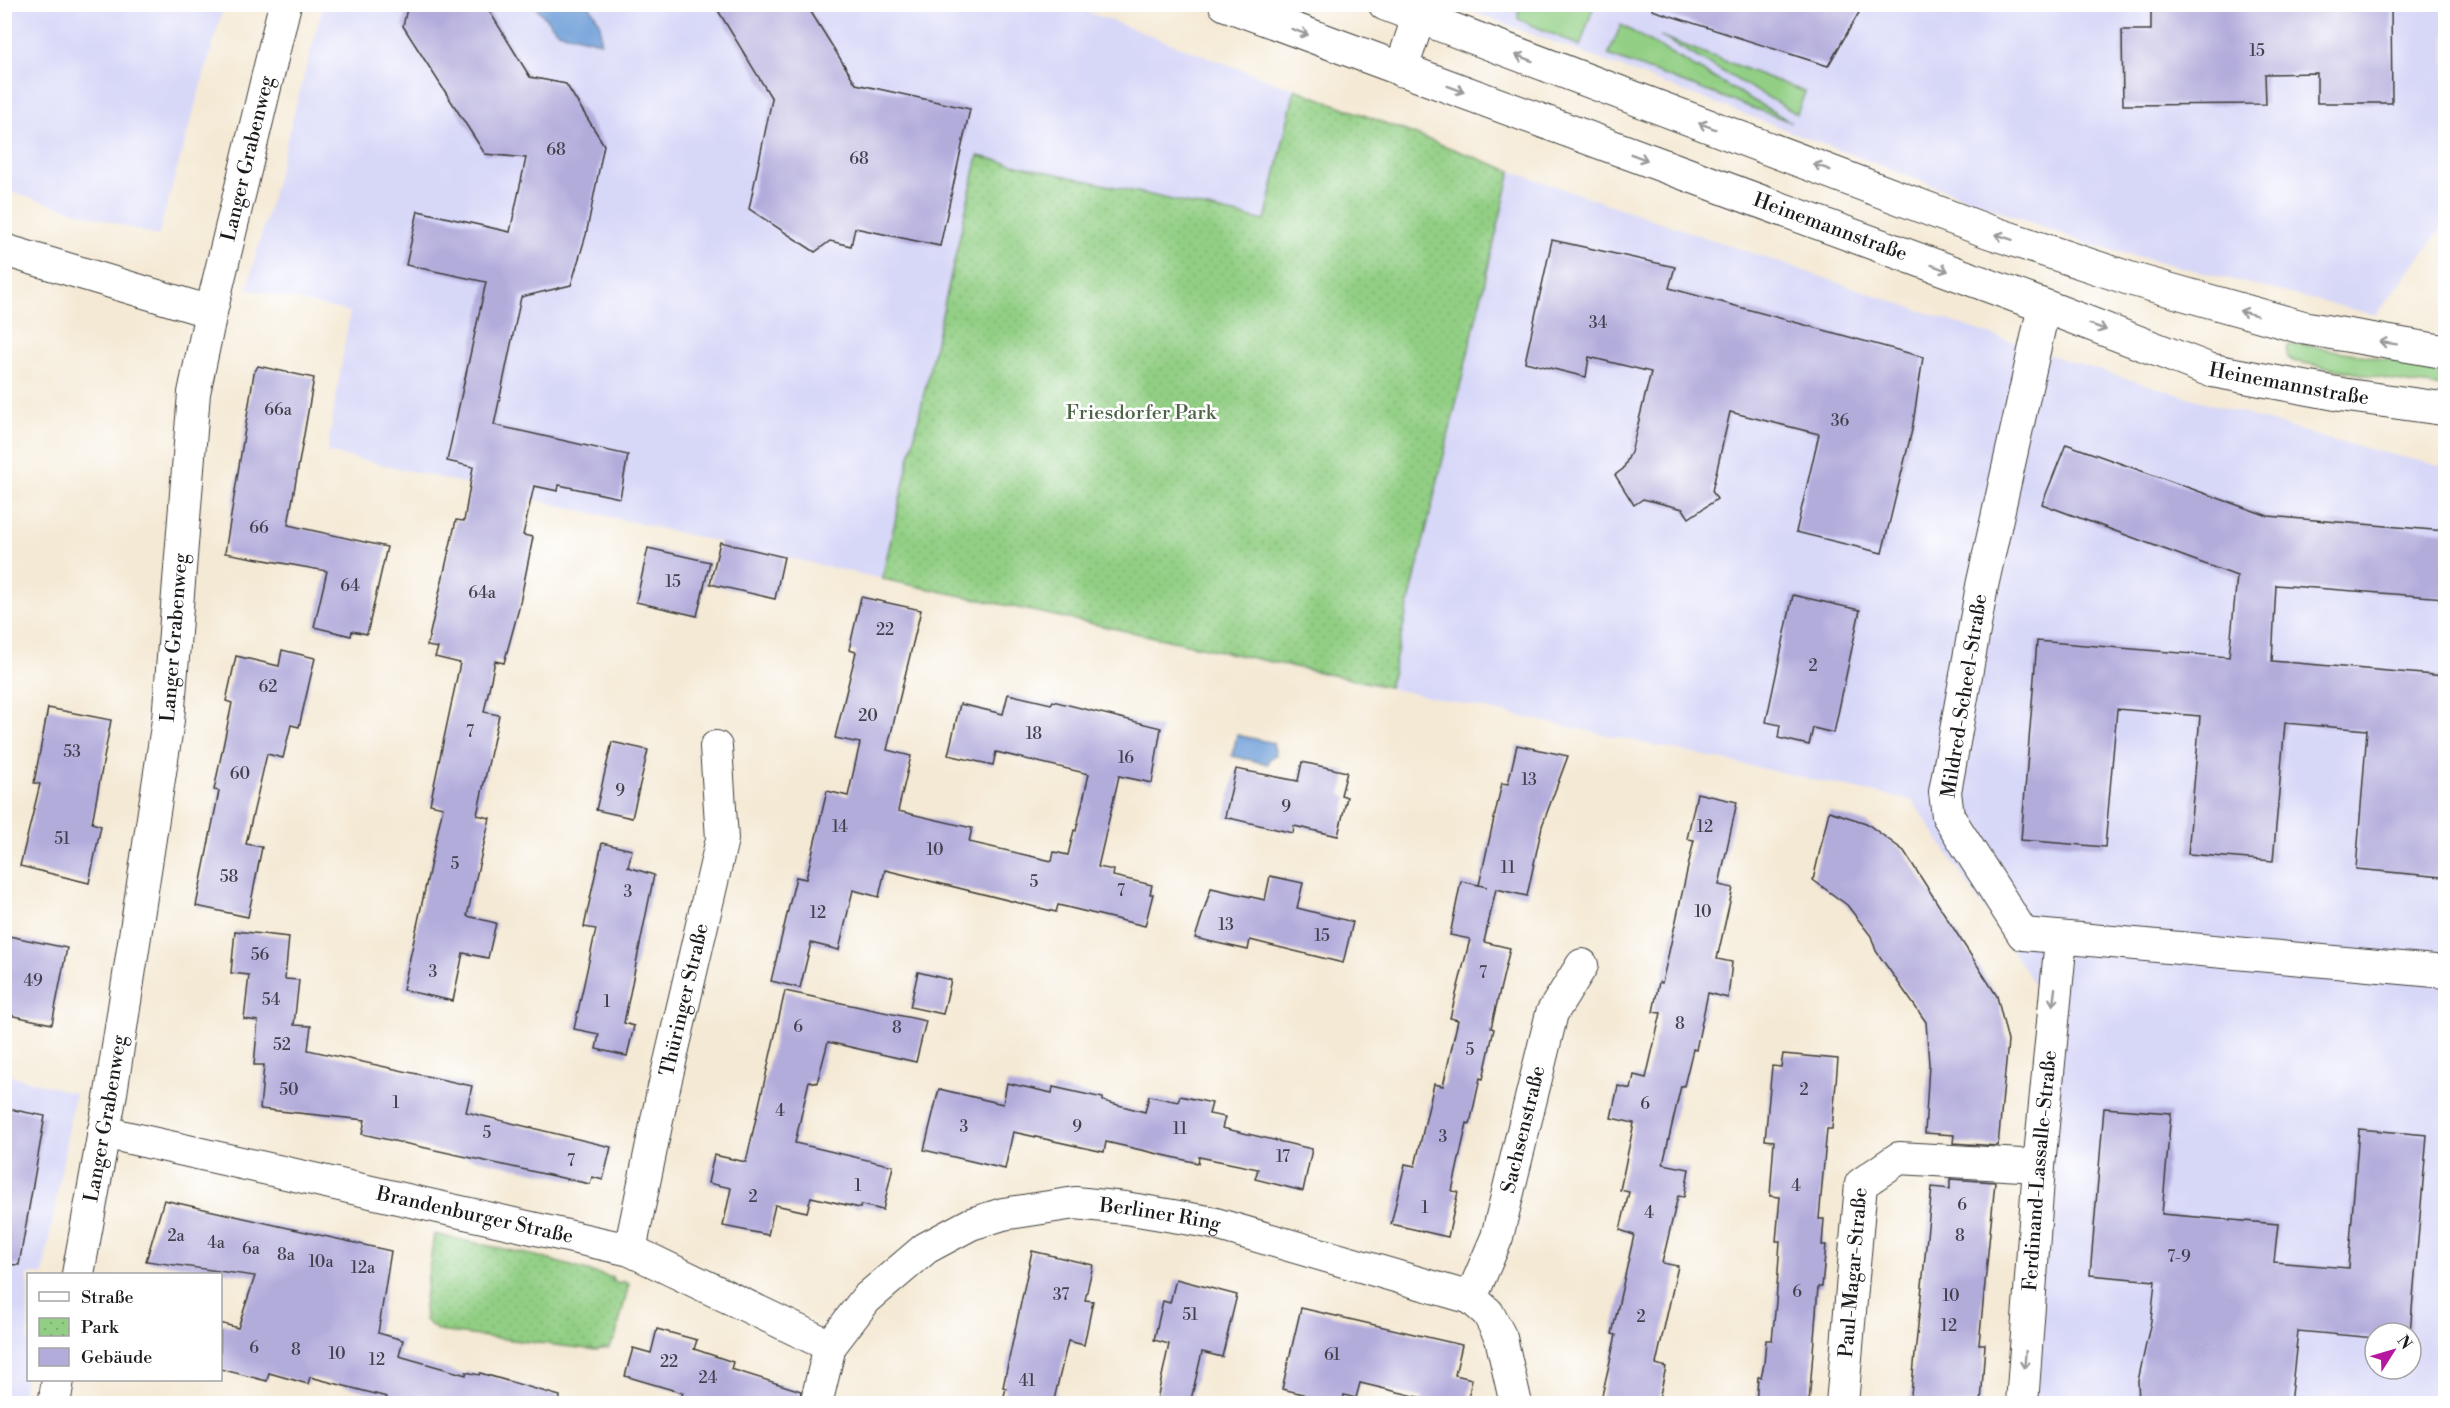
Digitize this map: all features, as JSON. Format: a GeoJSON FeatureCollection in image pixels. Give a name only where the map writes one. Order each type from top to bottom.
{"type":"FeatureCollection","features":[{"type":"Feature","properties":{"kind":"main road","name":"Heinemannstraße"},"geometry":{"type":"LineString","coordinates":[[1225,4],[2044,306],[2210,370],[2344,395],[2445,409]]}},
{"type":"Feature","properties":{"kind":"main road"},"geometry":{"type":"LineString","coordinates":[[1385,4],[1420,10],[1486,44],[1987,231],[2060,256],[2198,300],[2305,328],[2445,352]]}},
{"type":"Feature","properties":{"kind":"main road"},"geometry":{"type":"LineString","coordinates":[[1401,70],[1420,10]]}},
{"type":"Feature","properties":{"kind":"main road"},"geometry":{"type":"LineString","coordinates":[[2044,306],[2060,256]]}},
{"type":"Feature","properties":{"kind":"main road"},"geometry":{"type":"LineString","coordinates":[[2413,405],[2445,418]]}},
{"type":"Feature","properties":{"kind":"street","name":"Langer Grabenweg"},"geometry":{"type":"LineString","coordinates":[[78,1273],[104,1132],[168,720],[194,393],[211,312],[285,4]]}},
{"type":"Feature","properties":{"kind":"street"},"geometry":{"type":"LineString","coordinates":[[4,250],[211,312]]}},
{"type":"Feature","properties":{"kind":"street","name":"Mildred-Scheel-Straße"},"geometry":{"type":"LineString","coordinates":[[2044,306],[1982,586],[1945,792],[1948,816],[2024,934],[2445,972]]}},
{"type":"Feature","properties":{"kind":"street","name":"Thüringer Straße"},"geometry":{"type":"LineString","coordinates":[[630,1250],[662,1096],[722,839],[716,747]]}},
{"type":"Feature","properties":{"kind":"street","name":"Ferdinand-Lassalle-Straße"},"geometry":{"type":"LineString","coordinates":[[2022,1404],[2039,1166],[2061,939]]}},
{"type":"Feature","properties":{"kind":"street","name":"Sachsenstraße"},"geometry":{"type":"LineString","coordinates":[[1471,1298],[1497,1237],[1552,1013],[1582,965]]}},
{"type":"Feature","properties":{"kind":"street","name":"Brandenburger Straße"},"geometry":{"type":"LineString","coordinates":[[104,1132],[630,1250],[830,1346]]}},
{"type":"Feature","properties":{"kind":"street","name":"Paul-Magar-Straße"},"geometry":{"type":"LineString","coordinates":[[1842,1404],[1861,1184],[1899,1158],[2039,1166]]}},
{"type":"Feature","properties":{"kind":"street","name":"Berliner Ring"},"geometry":{"type":"LineString","coordinates":[[816,1404],[830,1346],[866,1299],[926,1248],[971,1224],[1003,1214],[1075,1203],[1209,1221],[1471,1298],[1488,1313],[1502,1338],[1516,1404]]}},
{"type":"Feature","properties":{"kind":"street"},"geometry":{"type":"LineString","coordinates":[[54,1404],[58,1381]]}},
{"type":"Feature","properties":{"kind":"shaded area"},"geometry":{"type":"Polygon","coordinates":[[[4,5],[224,5],[158,236],[5,190],[4,5]]]}},
{"type":"Feature","properties":{"kind":"shaded area"},"geometry":{"type":"Polygon","coordinates":[[[323,5],[1069,5],[1511,171],[2065,360],[2334,441],[2445,467],[2445,1403],[2014,1403],[2053,1013],[1913,801],[882,579],[327,452],[350,312],[247,289],[323,5]]]}},
{"type":"Feature","properties":{"kind":"shaded area"},"geometry":{"type":"Polygon","coordinates":[[[1455,5],[2445,5],[2445,224],[2376,315],[2091,245],[1455,5]]]}},
{"type":"Feature","properties":{"kind":"shaded area"},"geometry":{"type":"Polygon","coordinates":[[[4,1074],[75,1093],[43,1273],[27,1273],[27,1365],[21,1404],[4,1403],[4,1074]]]}},
{"type":"Feature","properties":{"kind":"green space"},"geometry":{"type":"Polygon","coordinates":[[[1594,4],[1580,46],[1518,19],[1519,5],[1594,4]]]}},
{"type":"Feature","properties":{"kind":"green space"},"geometry":{"type":"Polygon","coordinates":[[[1621,25],[1791,122],[1608,55],[1621,25]]]}},
{"type":"Feature","properties":{"kind":"green space"},"geometry":{"type":"Polygon","coordinates":[[[1660,36],[1805,92],[1797,114],[1660,36]]]}},
{"type":"Feature","properties":{"kind":"green space","name":"Friesdorfer Park"},"geometry":{"type":"Polygon","coordinates":[[[1295,89],[1511,171],[1389,687],[882,579],[978,156],[1265,221],[1295,89]]]}},
{"type":"Feature","properties":{"kind":"green space"},"geometry":{"type":"Polygon","coordinates":[[[2299,344],[2445,370],[2445,387],[2413,384],[2293,361],[2288,358],[2286,349],[2289,345],[2299,344]]]}},
{"type":"Feature","properties":{"kind":"green space"},"geometry":{"type":"Polygon","coordinates":[[[434,1234],[532,1255],[613,1278],[612,1281],[621,1284],[622,1281],[629,1284],[615,1339],[608,1348],[596,1350],[438,1331],[425,1320],[424,1306],[434,1234]]]}},
{"type":"Feature","properties":{"kind":"water"},"geometry":{"type":"Polygon","coordinates":[[[534,5],[589,5],[600,23],[601,42],[558,32],[534,5]]]}},
{"type":"Feature","properties":{"kind":"water"},"geometry":{"type":"Polygon","coordinates":[[[1237,735],[1273,743],[1276,755],[1269,759],[1268,764],[1232,756],[1237,735]]]}},
{"type":"Feature","properties":{"kind":"building"},"geometry":{"type":"Polygon","coordinates":[[[408,4],[485,4],[530,77],[566,84],[604,145],[586,235],[571,285],[521,297],[494,425],[628,455],[620,498],[559,485],[558,491],[534,486],[523,535],[533,537],[519,608],[504,663],[495,661],[484,712],[499,715],[477,815],[490,818],[467,916],[496,923],[488,958],[463,953],[453,1001],[403,990],[443,807],[430,804],[460,663],[435,657],[438,648],[427,646],[456,520],[464,521],[473,467],[447,461],[486,282],[406,265],[418,211],[510,232],[526,158],[485,154],[403,26],[408,4]]]}},
{"type":"Feature","properties":{"kind":"building"},"geometry":{"type":"Polygon","coordinates":[[[714,4],[806,4],[856,84],[970,109],[940,246],[855,228],[851,246],[830,241],[815,252],[749,209],[772,99],[714,4]]]}},
{"type":"Feature","properties":{"kind":"building"},"geometry":{"type":"Polygon","coordinates":[[[1653,4],[1864,4],[1828,66],[1652,10],[1653,4]]]}},
{"type":"Feature","properties":{"kind":"building"},"geometry":{"type":"Polygon","coordinates":[[[2151,4],[2391,4],[2392,103],[2317,103],[2317,73],[2265,74],[2266,104],[2123,105],[2122,30],[2151,30],[2151,4]]]}},
{"type":"Feature","properties":{"kind":"building"},"geometry":{"type":"Polygon","coordinates":[[[1552,240],[1675,267],[1669,288],[1923,357],[1912,430],[1882,553],[1796,532],[1819,434],[1730,412],[1712,491],[1717,499],[1689,518],[1683,509],[1643,499],[1634,505],[1615,475],[1623,469],[1631,452],[1651,372],[1589,357],[1586,377],[1525,362],[1552,240]]]}},
{"type":"Feature","properties":{"kind":"building"},"geometry":{"type":"Polygon","coordinates":[[[258,366],[314,378],[288,525],[387,547],[367,634],[352,631],[351,636],[314,627],[327,571],[225,553],[254,373],[258,366]]]}},
{"type":"Feature","properties":{"kind":"building"},"geometry":{"type":"Polygon","coordinates":[[[2066,444],[2268,516],[2445,531],[2445,598],[2276,585],[2272,661],[2445,676],[2445,835],[2442,877],[2356,869],[2367,730],[2285,723],[2273,861],[2188,854],[2200,716],[2117,709],[2105,847],[2021,840],[2037,641],[2229,657],[2237,576],[2042,504],[2066,444]]]}},
{"type":"Feature","properties":{"kind":"building"},"geometry":{"type":"Polygon","coordinates":[[[720,542],[784,557],[775,599],[710,584],[720,542]]]}},
{"type":"Feature","properties":{"kind":"building"},"geometry":{"type":"Polygon","coordinates":[[[648,548],[710,562],[697,616],[636,602],[648,548]]]}},
{"type":"Feature","properties":{"kind":"building"},"geometry":{"type":"Polygon","coordinates":[[[1793,595],[1860,610],[1834,733],[1813,728],[1809,745],[1778,738],[1780,725],[1766,722],[1793,595]]]}},
{"type":"Feature","properties":{"kind":"building"},"geometry":{"type":"Polygon","coordinates":[[[861,597],[921,610],[887,750],[911,756],[898,811],[972,828],[969,842],[1052,861],[1054,852],[1068,855],[1089,774],[996,752],[993,765],[948,755],[960,704],[1003,714],[1008,694],[1051,704],[1053,701],[1161,728],[1152,783],[1119,776],[1098,867],[1114,870],[1113,876],[1152,885],[1150,894],[1153,894],[1145,926],[1058,905],[1056,912],[885,870],[879,897],[853,890],[839,950],[811,943],[800,988],[771,981],[796,877],[806,879],[827,791],[848,796],[860,743],[835,738],[856,652],[849,650],[861,597]]]}},
{"type":"Feature","properties":{"kind":"building"},"geometry":{"type":"Polygon","coordinates":[[[282,650],[315,658],[299,727],[291,725],[283,758],[267,754],[246,844],[262,847],[248,917],[196,906],[219,791],[214,790],[232,703],[226,701],[236,656],[279,666],[282,650]]]}},
{"type":"Feature","properties":{"kind":"building"},"geometry":{"type":"Polygon","coordinates":[[[48,708],[111,720],[92,823],[101,826],[89,883],[20,866],[40,784],[34,783],[48,708]]]}},
{"type":"Feature","properties":{"kind":"building"},"geometry":{"type":"Polygon","coordinates":[[[612,742],[648,750],[632,818],[596,810],[612,742]]]}},
{"type":"Feature","properties":{"kind":"building"},"geometry":{"type":"Polygon","coordinates":[[[1517,745],[1568,756],[1542,826],[1527,896],[1496,889],[1484,942],[1510,948],[1491,1028],[1494,1029],[1483,1079],[1480,1078],[1470,1124],[1467,1123],[1452,1191],[1458,1192],[1448,1237],[1391,1224],[1405,1164],[1415,1166],[1434,1084],[1443,1086],[1458,1020],[1450,1018],[1470,939],[1450,935],[1461,881],[1487,887],[1479,885],[1502,783],[1508,784],[1517,745]]]}},
{"type":"Feature","properties":{"kind":"building"},"geometry":{"type":"Polygon","coordinates":[[[1302,762],[1347,772],[1341,795],[1347,797],[1338,836],[1294,826],[1293,833],[1225,817],[1236,769],[1298,781],[1302,762]]]}},
{"type":"Feature","properties":{"kind":"building"},"geometry":{"type":"Polygon","coordinates":[[[1697,793],[1737,802],[1719,885],[1733,888],[1717,959],[1732,962],[1728,998],[1708,993],[1696,1050],[1693,1049],[1684,1086],[1681,1086],[1663,1164],[1689,1169],[1684,1197],[1678,1196],[1662,1263],[1678,1266],[1656,1364],[1666,1367],[1658,1404],[1600,1404],[1616,1335],[1612,1334],[1634,1235],[1620,1230],[1629,1192],[1620,1190],[1634,1123],[1611,1118],[1618,1086],[1631,1089],[1634,1075],[1646,1078],[1661,1013],[1653,1012],[1659,982],[1662,983],[1694,840],[1687,839],[1697,793]]]}},
{"type":"Feature","properties":{"kind":"building"},"geometry":{"type":"Polygon","coordinates":[[[1829,811],[1866,823],[1904,851],[1997,996],[2008,1041],[1998,1146],[1953,1143],[1954,1135],[1925,1133],[1929,1064],[1926,1022],[1876,951],[1871,936],[1847,905],[1813,880],[1829,811]]]}},
{"type":"Feature","properties":{"kind":"building"},"geometry":{"type":"Polygon","coordinates":[[[602,843],[632,850],[628,867],[654,875],[624,1023],[634,1026],[627,1056],[596,1049],[599,1034],[574,1029],[596,929],[584,927],[602,843]]]}},
{"type":"Feature","properties":{"kind":"building"},"geometry":{"type":"Polygon","coordinates":[[[1270,876],[1303,883],[1297,908],[1353,922],[1343,963],[1250,940],[1248,950],[1195,938],[1211,888],[1265,900],[1270,876]]]}},
{"type":"Feature","properties":{"kind":"building"},"geometry":{"type":"Polygon","coordinates":[[[235,931],[289,937],[285,979],[299,980],[294,1025],[311,1026],[308,1050],[472,1086],[466,1112],[611,1147],[603,1180],[592,1177],[590,1184],[362,1134],[365,1120],[260,1109],[264,1065],[254,1065],[258,1021],[244,1019],[249,975],[231,973],[235,931]]]}},
{"type":"Feature","properties":{"kind":"building"},"geometry":{"type":"Polygon","coordinates":[[[4,935],[67,948],[52,1024],[4,1014],[4,935]]]}},
{"type":"Feature","properties":{"kind":"building"},"geometry":{"type":"Polygon","coordinates":[[[918,972],[951,980],[943,1014],[910,1007],[918,972]]]}},
{"type":"Feature","properties":{"kind":"building"},"geometry":{"type":"Polygon","coordinates":[[[785,991],[926,1021],[916,1062],[828,1042],[817,1083],[809,1081],[795,1143],[893,1166],[883,1210],[861,1205],[860,1208],[811,1197],[807,1212],[775,1205],[768,1235],[723,1226],[731,1188],[708,1183],[714,1155],[746,1162],[785,991]]]}},
{"type":"Feature","properties":{"kind":"building"},"geometry":{"type":"Polygon","coordinates":[[[1783,1054],[1838,1059],[1832,1129],[1827,1129],[1819,1219],[1824,1219],[1822,1245],[1826,1245],[1822,1287],[1818,1287],[1809,1404],[1756,1404],[1758,1377],[1761,1377],[1764,1364],[1766,1340],[1772,1340],[1776,1302],[1780,1241],[1776,1241],[1780,1197],[1770,1196],[1774,1141],[1765,1140],[1772,1066],[1781,1067],[1783,1054]]]}},
{"type":"Feature","properties":{"kind":"building"},"geometry":{"type":"Polygon","coordinates":[[[1007,1083],[1052,1093],[1053,1087],[1103,1098],[1103,1101],[1145,1112],[1149,1096],[1178,1102],[1180,1096],[1212,1103],[1209,1114],[1225,1117],[1222,1128],[1312,1149],[1303,1191],[1255,1179],[1258,1169],[1199,1157],[1198,1163],[1106,1142],[1104,1152],[1013,1132],[1005,1169],[924,1150],[939,1089],[1003,1104],[1007,1083]]]}},
{"type":"Feature","properties":{"kind":"building"},"geometry":{"type":"Polygon","coordinates":[[[4,1108],[45,1116],[19,1265],[4,1264],[4,1108]]]}},
{"type":"Feature","properties":{"kind":"building"},"geometry":{"type":"Polygon","coordinates":[[[2104,1108],[2171,1113],[2162,1214],[2278,1224],[2274,1262],[2348,1268],[2359,1129],[2427,1135],[2411,1321],[2363,1321],[2363,1337],[2298,1331],[2290,1404],[2139,1404],[2138,1381],[2151,1321],[2155,1281],[2090,1275],[2104,1108]]]}},
{"type":"Feature","properties":{"kind":"building"},"geometry":{"type":"Polygon","coordinates":[[[1950,1179],[1995,1182],[1979,1344],[1985,1344],[1981,1404],[1910,1404],[1932,1187],[1950,1189],[1950,1179]]]}},
{"type":"Feature","properties":{"kind":"building"},"geometry":{"type":"Polygon","coordinates":[[[164,1200],[391,1251],[378,1333],[403,1340],[399,1356],[466,1375],[466,1372],[479,1375],[480,1373],[560,1396],[559,1404],[385,1404],[387,1397],[310,1377],[308,1384],[269,1373],[267,1381],[222,1370],[222,1324],[238,1328],[255,1276],[146,1261],[164,1200]]]}},
{"type":"Feature","properties":{"kind":"building"},"geometry":{"type":"Polygon","coordinates":[[[1032,1251],[1093,1265],[1085,1300],[1093,1301],[1084,1345],[1068,1341],[1053,1404],[1002,1404],[1006,1388],[1003,1387],[1032,1251]]]}},
{"type":"Feature","properties":{"kind":"building"},"geometry":{"type":"Polygon","coordinates":[[[1176,1279],[1237,1295],[1222,1357],[1202,1352],[1190,1404],[1156,1404],[1169,1344],[1154,1340],[1163,1301],[1170,1303],[1176,1279]]]}},
{"type":"Feature","properties":{"kind":"building"},"geometry":{"type":"Polygon","coordinates":[[[1301,1308],[1462,1345],[1455,1375],[1472,1379],[1467,1404],[1421,1404],[1423,1398],[1360,1383],[1356,1398],[1344,1395],[1342,1404],[1301,1404],[1303,1394],[1282,1389],[1301,1308]]]}},
{"type":"Feature","properties":{"kind":"building"},"geometry":{"type":"Polygon","coordinates":[[[657,1329],[697,1340],[694,1349],[733,1362],[731,1369],[801,1391],[799,1404],[704,1404],[681,1397],[683,1393],[625,1376],[633,1348],[651,1353],[657,1329]]]}}]}
